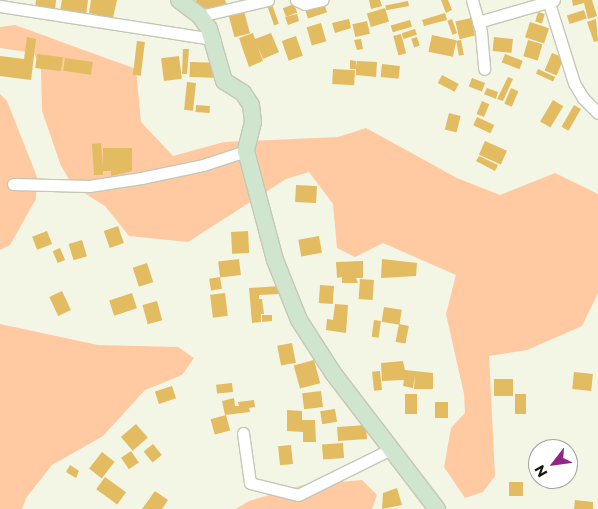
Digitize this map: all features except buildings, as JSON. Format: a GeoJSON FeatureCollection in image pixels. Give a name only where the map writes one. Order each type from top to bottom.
{"type":"FeatureCollection","features":[{"type":"Feature","properties":{"kind":"street"},"geometry":{"type":"LineString","coordinates":[[179,0],[200,16],[214,39],[224,81],[243,93],[251,105],[253,122],[246,151],[275,260],[299,320],[333,373],[437,509]]}},
{"type":"Feature","properties":{"kind":"street"},"geometry":{"type":"LineString","coordinates":[[200,16],[268,0]]}},
{"type":"Feature","properties":{"kind":"street"},"geometry":{"type":"LineString","coordinates":[[296,0],[305,4],[323,0]]}},
{"type":"Feature","properties":{"kind":"street"},"geometry":{"type":"LineString","coordinates":[[472,0],[478,22],[484,69]]}},
{"type":"Feature","properties":{"kind":"street"},"geometry":{"type":"LineString","coordinates":[[478,22],[550,1],[574,83],[583,98],[598,113]]}},
{"type":"Feature","properties":{"kind":"street"},"geometry":{"type":"LineString","coordinates":[[0,6],[214,39]]}},
{"type":"Feature","properties":{"kind":"street"},"geometry":{"type":"LineString","coordinates":[[13,184],[89,186],[141,178],[203,165],[246,151]]}},
{"type":"Feature","properties":{"kind":"street"},"geometry":{"type":"LineString","coordinates":[[243,433],[250,483],[298,495],[391,449]]}},
{"type":"Feature","properties":{"kind":"shaded area"},"geometry":{"type":"Polygon","coordinates":[[[15,25],[136,69],[141,122],[173,156],[224,142],[338,137],[366,128],[457,178],[500,195],[555,173],[598,194],[598,293],[582,326],[527,350],[489,356],[495,476],[483,492],[465,498],[444,467],[451,428],[465,413],[464,394],[446,314],[456,275],[383,243],[355,257],[337,248],[333,204],[309,172],[286,179],[188,242],[129,236],[105,206],[73,186],[61,166],[42,111],[41,70],[34,53],[0,48],[0,27],[15,25]]]}},
{"type":"Feature","properties":{"kind":"shaded area"},"geometry":{"type":"Polygon","coordinates":[[[0,94],[7,101],[37,177],[36,199],[10,245],[0,250],[0,94]]]}},
{"type":"Feature","properties":{"kind":"shaded area"},"geometry":{"type":"Polygon","coordinates":[[[0,324],[98,345],[178,347],[194,358],[182,375],[145,390],[103,436],[52,465],[26,498],[22,509],[0,509],[0,324]]]}},
{"type":"Feature","properties":{"kind":"shaded area"},"geometry":{"type":"Polygon","coordinates":[[[362,480],[377,495],[372,509],[236,509],[249,501],[303,485],[362,480]]]}}]}
